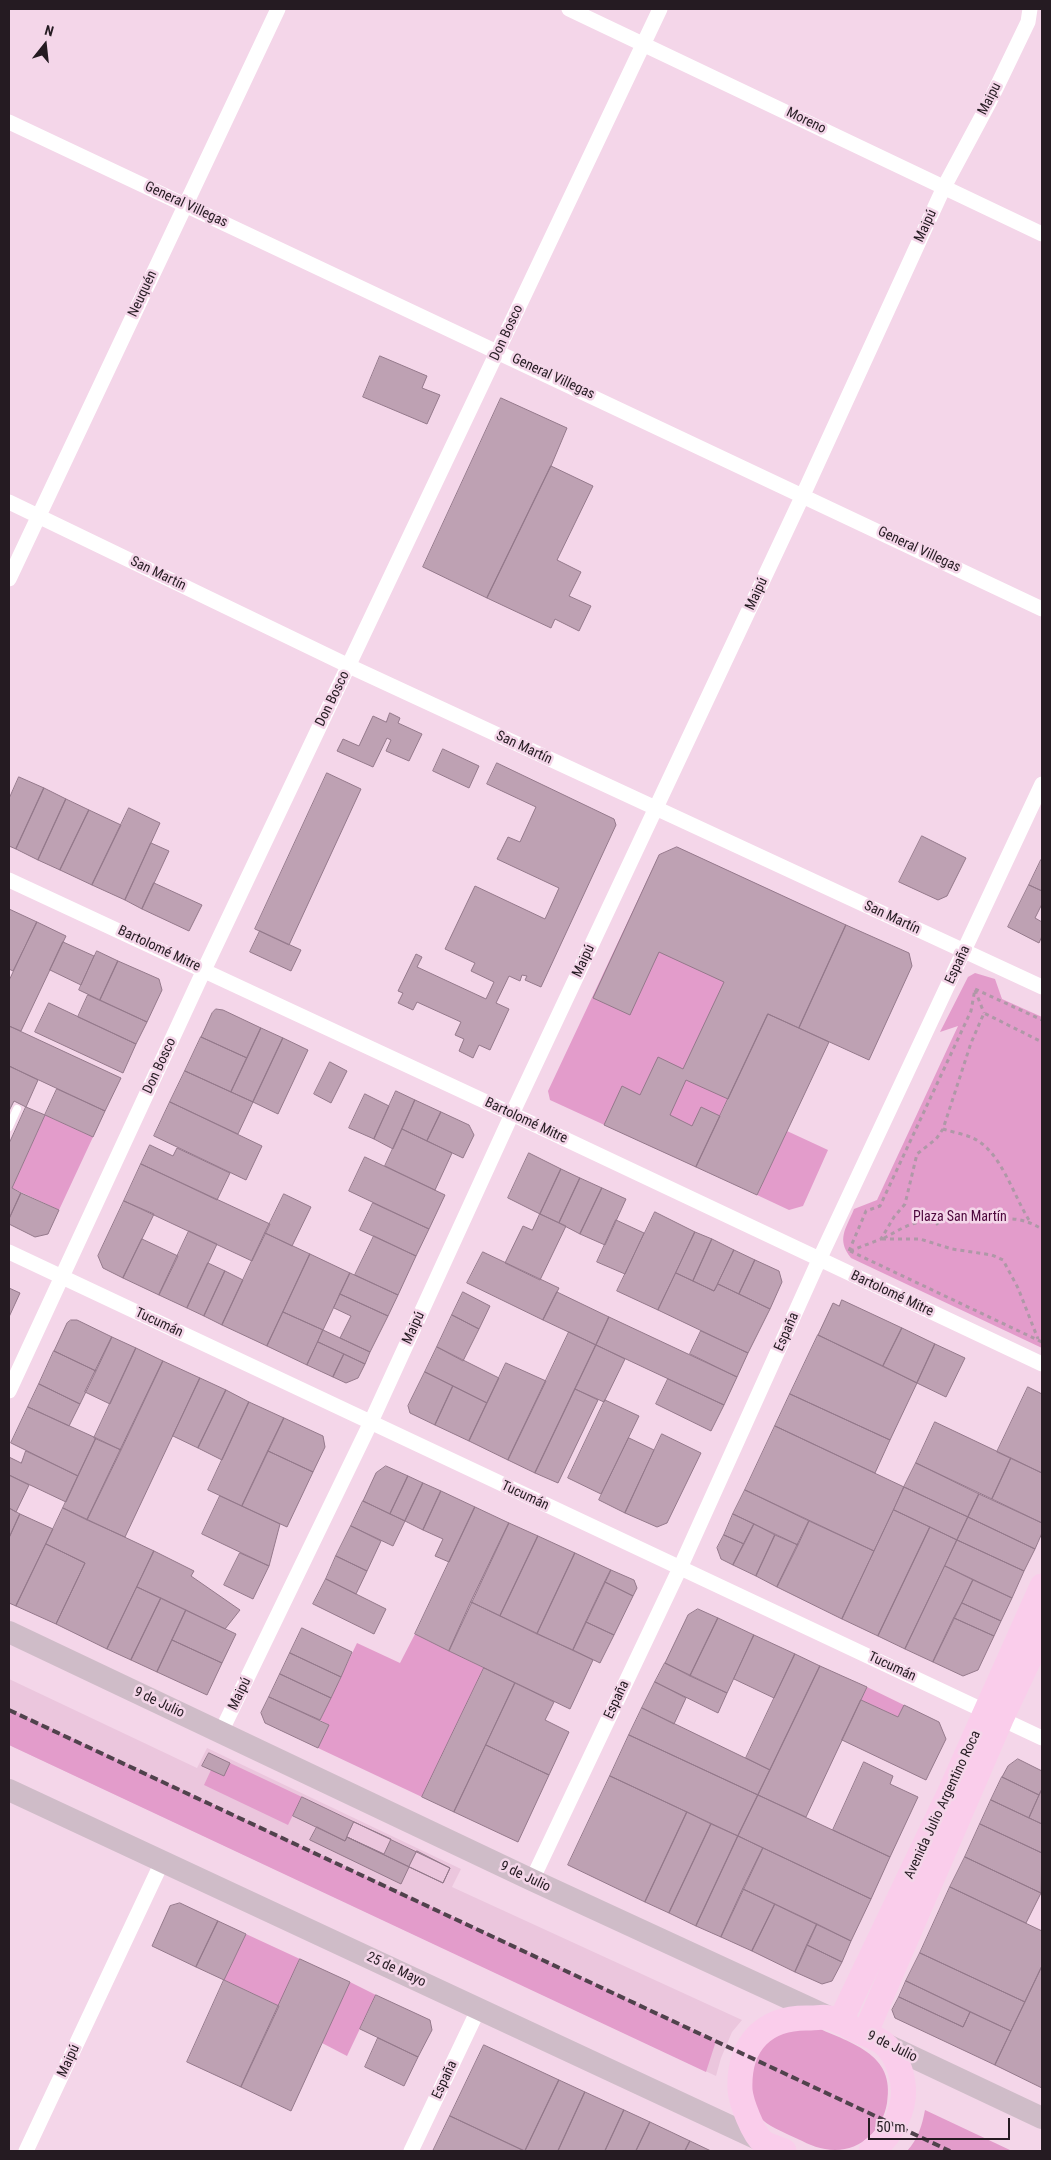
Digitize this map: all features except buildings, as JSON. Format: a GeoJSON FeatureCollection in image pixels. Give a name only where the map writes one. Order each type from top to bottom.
{"type":"FeatureCollection","features":[{"type":"Feature","properties":{"kind":"main road","name":"Avenida Julio Argentino Roca"},"geometry":{"type":"LineString","coordinates":[[874,2039],[1042,1586]]}},
{"type":"Feature","properties":{"kind":"main road","name":"9 de Julio"},"geometry":{"type":"LineString","coordinates":[[9,1632],[532,1880],[1042,2118]]}},
{"type":"Feature","properties":{"kind":"main road","name":"Avenida Julio Argentino Roca"},"geometry":{"type":"LineString","coordinates":[[835,2020],[948,1796],[1042,1632]]}},
{"type":"Feature","properties":{"kind":"main road","name":"25 de Mayo"},"geometry":{"type":"LineString","coordinates":[[9,1790],[777,2148]]}},
{"type":"Feature","properties":{"kind":"main road"},"geometry":{"type":"LineString","coordinates":[[777,2148],[744,2110],[740,2094],[740,2080],[744,2054],[762,2031],[774,2023],[800,2017],[835,2020]]}},
{"type":"Feature","properties":{"kind":"main road"},"geometry":{"type":"LineString","coordinates":[[871,2151],[889,2136],[904,2099],[899,2068],[874,2039]]}},
{"type":"Feature","properties":{"kind":"street","name":"Neuquén"},"geometry":{"type":"LineString","coordinates":[[9,579],[184,204],[278,9]]}},
{"type":"Feature","properties":{"kind":"street","name":"Moreno"},"geometry":{"type":"LineString","coordinates":[[569,9],[644,43],[1042,234]]}},
{"type":"Feature","properties":{"kind":"street","name":"Don Bosco"},"geometry":{"type":"LineString","coordinates":[[9,1391],[204,970],[660,9]]}},
{"type":"Feature","properties":{"kind":"street","name":"Maipu"},"geometry":{"type":"LineString","coordinates":[[944,187],[998,85],[1028,22],[1030,9]]}},
{"type":"Feature","properties":{"kind":"street","name":"General Villegas"},"geometry":{"type":"LineString","coordinates":[[9,122],[1042,609]]}},
{"type":"Feature","properties":{"kind":"street","name":"Maipú"},"geometry":{"type":"LineString","coordinates":[[221,1732],[370,1424],[512,1114],[803,495],[944,187]]}},
{"type":"Feature","properties":{"kind":"street","name":"San Martín"},"geometry":{"type":"LineString","coordinates":[[9,502],[349,666],[656,810],[1042,987]]}},
{"type":"Feature","properties":{"kind":"street","name":"España"},"geometry":{"type":"LineString","coordinates":[[532,1880],[680,1568],[819,1260],[1042,784]]}},
{"type":"Feature","properties":{"kind":"street","name":"Bartolomé Mitre"},"geometry":{"type":"LineString","coordinates":[[9,880],[512,1114],[1042,1364]]}},
{"type":"Feature","properties":{"kind":"street","name":"Tucumán"},"geometry":{"type":"LineString","coordinates":[[9,1252],[370,1424],[1042,1738]]}},
{"type":"Feature","properties":{"kind":"street","name":"Maipú"},"geometry":{"type":"LineString","coordinates":[[26,2151],[162,1862]]}},
{"type":"Feature","properties":{"kind":"street","name":"España"},"geometry":{"type":"LineString","coordinates":[[411,2151],[479,2008]]}},
{"type":"Feature","properties":{"kind":"lane"},"geometry":{"type":"LineString","coordinates":[[9,1127],[17,1109]]}},
{"type":"Feature","properties":{"kind":"path"},"geometry":{"type":"LineString","coordinates":[[975,989],[984,1013],[1042,1042]]}},
{"type":"Feature","properties":{"kind":"path"},"geometry":{"type":"LineString","coordinates":[[975,989],[1042,1020]]}},
{"type":"Feature","properties":{"kind":"path"},"geometry":{"type":"LineString","coordinates":[[849,1251],[866,1212],[880,1206],[970,1011],[975,989]]}},
{"type":"Feature","properties":{"kind":"path"},"geometry":{"type":"LineString","coordinates":[[881,1239],[894,1217],[905,1204],[917,1154],[936,1139],[943,1129],[970,1043],[984,1013]]}},
{"type":"Feature","properties":{"kind":"path"},"geometry":{"type":"LineString","coordinates":[[943,1129],[973,1138],[989,1148],[1002,1167],[1017,1201],[1029,1221]]}},
{"type":"Feature","properties":{"kind":"path"},"geometry":{"type":"LineString","coordinates":[[849,1251],[918,1222],[928,1220],[936,1224],[940,1219],[952,1215],[968,1215],[991,1221],[1006,1219],[1029,1221],[1042,1229]]}},
{"type":"Feature","properties":{"kind":"path"},"geometry":{"type":"LineString","coordinates":[[881,1239],[920,1239],[952,1249],[992,1255],[1003,1260],[1018,1288],[1040,1341]]}},
{"type":"Feature","properties":{"kind":"path"},"geometry":{"type":"LineString","coordinates":[[849,1251],[1040,1341]]}},
{"type":"Feature","properties":{"kind":"shaded area"},"geometry":{"type":"Polygon","coordinates":[[[9,1679],[197,1768],[207,1748],[461,1869],[452,1887],[742,2020],[732,2032],[716,2076],[9,1745],[9,1679]]]}},
{"type":"Feature","properties":{"kind":"green space"},"geometry":{"type":"Polygon","coordinates":[[[677,847],[846,925],[799,1028],[768,1014],[696,1167],[550,1100],[548,1091],[659,855],[677,847]]]}},
{"type":"Feature","properties":{"kind":"green space","name":"Plaza San Martín"},"geometry":{"type":"Polygon","coordinates":[[[975,973],[995,979],[1002,999],[1042,1017],[1042,1348],[851,1258],[844,1245],[844,1234],[854,1209],[877,1200],[958,1026],[940,1032],[968,977],[975,973]]]}},
{"type":"Feature","properties":{"kind":"green space"},"geometry":{"type":"Polygon","coordinates":[[[45,1115],[93,1137],[59,1210],[12,1188],[45,1115]]]}},
{"type":"Feature","properties":{"kind":"green space"},"geometry":{"type":"Polygon","coordinates":[[[787,1131],[828,1150],[803,1206],[789,1210],[757,1195],[787,1131]]]}},
{"type":"Feature","properties":{"kind":"green space"},"geometry":{"type":"Polygon","coordinates":[[[415,1634],[484,1668],[422,1797],[318,1748],[329,1725],[320,1720],[357,1643],[400,1663],[415,1634]]]}},
{"type":"Feature","properties":{"kind":"green space"},"geometry":{"type":"Polygon","coordinates":[[[867,1687],[904,1705],[898,1717],[861,1700],[867,1687]]]}},
{"type":"Feature","properties":{"kind":"green space"},"geometry":{"type":"Polygon","coordinates":[[[9,1709],[716,2041],[706,2072],[9,1745],[9,1709]]]}},
{"type":"Feature","properties":{"kind":"green space"},"geometry":{"type":"Polygon","coordinates":[[[230,1763],[302,1797],[288,1825],[204,1785],[211,1770],[224,1776],[230,1763]]]}},
{"type":"Feature","properties":{"kind":"green space"},"geometry":{"type":"Polygon","coordinates":[[[246,1934],[300,1959],[279,2006],[224,1980],[246,1934]]]}},
{"type":"Feature","properties":{"kind":"green space"},"geometry":{"type":"Polygon","coordinates":[[[350,1982],[376,1995],[347,2056],[322,2043],[350,1982]]]}},
{"type":"Feature","properties":{"kind":"green space"},"geometry":{"type":"Polygon","coordinates":[[[811,2025],[854,2044],[867,2052],[877,2061],[884,2072],[888,2086],[887,2103],[880,2124],[866,2140],[847,2149],[820,2148],[775,2128],[759,2116],[751,2100],[749,2066],[769,2035],[811,2025]]]}},
{"type":"Feature","properties":{"kind":"green space"},"geometry":{"type":"Polygon","coordinates":[[[925,2110],[1012,2151],[907,2151],[919,2132],[925,2110]]]}},
{"type":"Feature","properties":{"kind":"railway"},"geometry":{"type":"LineString","coordinates":[[9,1710],[950,2151]]}}]}
